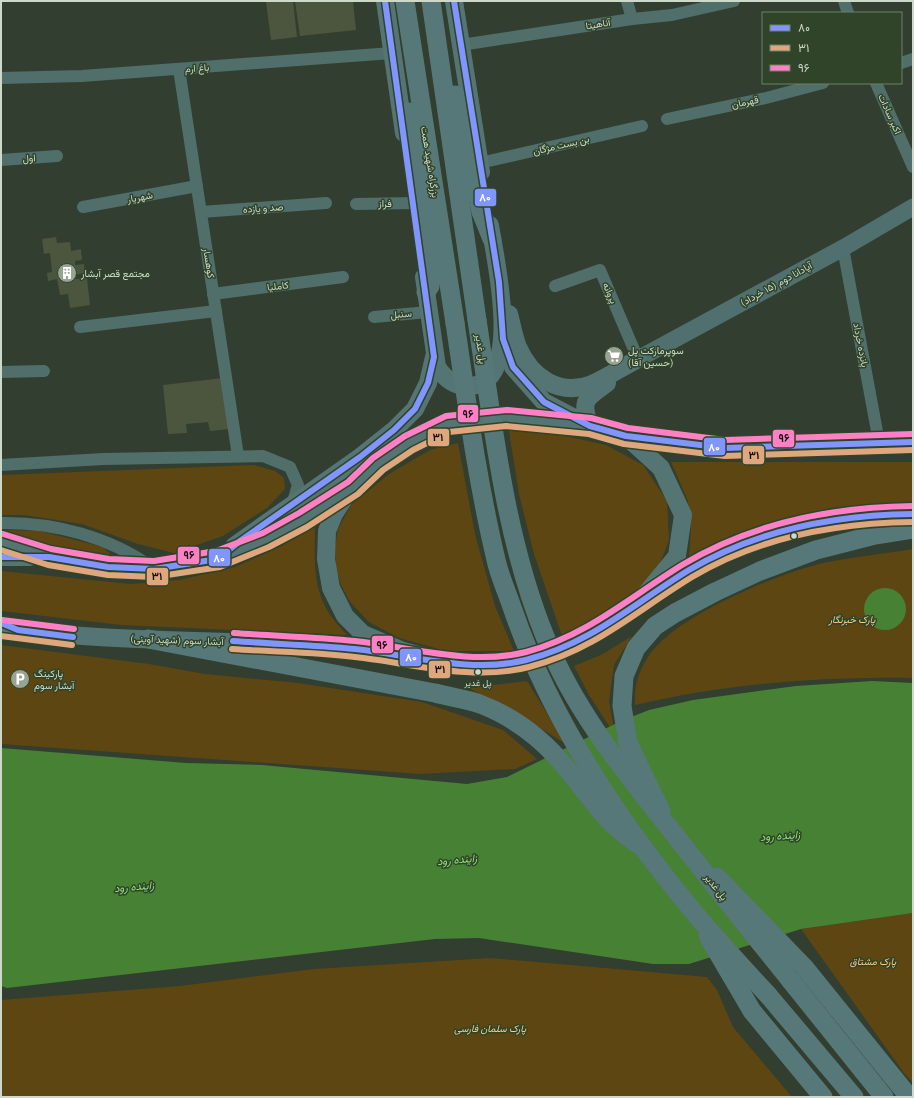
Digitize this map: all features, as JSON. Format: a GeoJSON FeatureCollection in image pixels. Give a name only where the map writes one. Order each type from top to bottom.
{"type":"FeatureCollection","features":[{"type":"Feature","properties":{"kind":"highway","name":"بزرگراه شهید همت"},"geometry":{"type":"LineString","coordinates":[[406,1],[478,471],[498,565],[527,650],[551,702],[590,769],[644,848]]}},
{"type":"Feature","properties":{"kind":"highway"},"geometry":{"type":"LineString","coordinates":[[431,1],[440,65],[459,106],[481,212],[492,239]]}},
{"type":"Feature","properties":{"kind":"highway"},"geometry":{"type":"LineString","coordinates":[[414,60],[408,82],[407,95],[431,276],[430,286],[426,292]]}},
{"type":"Feature","properties":{"kind":"highway","name":"پل غدیر"},"geometry":{"type":"LineString","coordinates":[[440,65],[500,470],[519,557],[546,639],[570,690],[610,753],[884,1097]]}},
{"type":"Feature","properties":{"kind":"highway"},"geometry":{"type":"LineString","coordinates":[[909,1097],[804,967],[669,827],[628,743],[622,706],[624,676],[636,648],[656,626],[675,613],[760,571],[816,550],[876,535],[913,529]]}},
{"type":"Feature","properties":{"kind":"highway"},"geometry":{"type":"LineString","coordinates":[[148,639],[435,693],[479,704],[516,722],[533,734],[566,767],[604,817],[617,830],[644,848],[697,916],[768,995],[854,1097]]}},
{"type":"Feature","properties":{"kind":"highway"},"geometry":{"type":"LineString","coordinates":[[697,916],[752,1011],[823,1097]]}},
{"type":"Feature","properties":{"kind":"main road"},"geometry":{"type":"LineString","coordinates":[[385,1],[434,356],[437,367],[443,376],[451,383],[462,386],[472,386],[483,383],[494,371],[500,356],[503,339],[499,282],[454,1]]}},
{"type":"Feature","properties":{"kind":"main road","name":"آپادانا دوم (۱۵ خرداد)"},"geometry":{"type":"LineString","coordinates":[[638,359],[843,248],[913,207]]}},
{"type":"Feature","properties":{"kind":"main road"},"geometry":{"type":"LineString","coordinates":[[499,282],[518,347],[533,370],[547,382],[564,389],[590,384],[638,359]]}},
{"type":"Feature","properties":{"kind":"main road"},"geometry":{"type":"LineString","coordinates":[[503,339],[513,367],[544,402],[590,426]]}},
{"type":"Feature","properties":{"kind":"main road"},"geometry":{"type":"LineString","coordinates":[[218,559],[360,457],[394,430],[415,409],[428,383],[434,356]]}},
{"type":"Feature","properties":{"kind":"main road"},"geometry":{"type":"LineString","coordinates":[[590,426],[584,410],[587,398],[638,359]]}},
{"type":"Feature","properties":{"kind":"main road"},"geometry":{"type":"LineString","coordinates":[[913,442],[724,448],[626,436],[590,426],[506,418],[447,424],[409,443],[378,464],[353,488],[334,514],[327,531],[326,559],[331,588],[344,616],[363,634],[403,652],[448,663],[506,664],[564,648],[601,630],[640,601],[699,565],[739,546],[787,528],[838,518],[886,513],[913,514]]}},
{"type":"Feature","properties":{"kind":"main road"},"geometry":{"type":"LineString","coordinates":[[626,436],[661,468],[683,515],[677,556],[640,601]]}},
{"type":"Feature","properties":{"kind":"main road"},"geometry":{"type":"LineString","coordinates":[[1,542],[49,557],[108,567],[154,569],[218,559],[266,540],[303,520],[353,488]]}},
{"type":"Feature","properties":{"kind":"main road"},"geometry":{"type":"LineString","coordinates":[[1,557],[49,557]]}},
{"type":"Feature","properties":{"kind":"main road","name":"آبشار سوم (شهید آوینی)"},"geometry":{"type":"LineString","coordinates":[[1,623],[10,629],[73,637],[232,641],[354,649],[448,663]]}},
{"type":"Feature","properties":{"kind":"street"},"geometry":{"type":"LineString","coordinates":[[627,1],[632,19]]}},
{"type":"Feature","properties":{"kind":"street","name":"آناهیتا"},"geometry":{"type":"LineString","coordinates":[[461,45],[632,19],[672,15],[734,1]]}},
{"type":"Feature","properties":{"kind":"street"},"geometry":{"type":"LineString","coordinates":[[844,1],[848,12]]}},
{"type":"Feature","properties":{"kind":"street","name":"باغ ارم"},"geometry":{"type":"LineString","coordinates":[[1,78],[82,76],[392,53]]}},
{"type":"Feature","properties":{"kind":"street"},"geometry":{"type":"LineString","coordinates":[[902,63],[913,60]]}},
{"type":"Feature","properties":{"kind":"street","name":"کوهسار"},"geometry":{"type":"LineString","coordinates":[[179,69],[238,456]]}},
{"type":"Feature","properties":{"kind":"street","name":"قهرمان"},"geometry":{"type":"LineString","coordinates":[[668,118],[766,98],[819,84]]}},
{"type":"Feature","properties":{"kind":"street","name":"اکبر سادات"},"geometry":{"type":"LineString","coordinates":[[876,84],[913,167]]}},
{"type":"Feature","properties":{"kind":"street","name":"بن بست مژگان"},"geometry":{"type":"LineString","coordinates":[[480,163],[642,126]]}},
{"type":"Feature","properties":{"kind":"street","name":"اول"},"geometry":{"type":"LineString","coordinates":[[1,160],[57,156]]}},
{"type":"Feature","properties":{"kind":"street","name":"شهریار"},"geometry":{"type":"LineString","coordinates":[[83,207],[197,186]]}},
{"type":"Feature","properties":{"kind":"street","name":"صد و یازده"},"geometry":{"type":"LineString","coordinates":[[201,212],[326,203]]}},
{"type":"Feature","properties":{"kind":"street","name":"فراز"},"geometry":{"type":"LineString","coordinates":[[356,204],[414,203]]}},
{"type":"Feature","properties":{"kind":"street","name":"پانزده خرداد"},"geometry":{"type":"LineString","coordinates":[[843,248],[879,442]]}},
{"type":"Feature","properties":{"kind":"street","name":"پروانه"},"geometry":{"type":"LineString","coordinates":[[555,286],[600,270],[638,359]]}},
{"type":"Feature","properties":{"kind":"street","name":"کاملیا"},"geometry":{"type":"LineString","coordinates":[[213,294],[343,277]]}},
{"type":"Feature","properties":{"kind":"street"},"geometry":{"type":"LineString","coordinates":[[80,327],[216,311]]}},
{"type":"Feature","properties":{"kind":"street","name":"سنبل"},"geometry":{"type":"LineString","coordinates":[[374,317],[428,312]]}},
{"type":"Feature","properties":{"kind":"street"},"geometry":{"type":"LineString","coordinates":[[1,372],[44,371]]}},
{"type":"Feature","properties":{"kind":"street"},"geometry":{"type":"LineString","coordinates":[[1,465],[103,459],[263,456],[290,467],[298,485],[292,505]]}},
{"type":"Feature","properties":{"kind":"street"},"geometry":{"type":"LineString","coordinates":[[1,523],[28,524],[106,541],[134,554],[154,569]]}},
{"type":"Feature","properties":{"kind":"green space"},"geometry":{"type":"Polygon","coordinates":[[[509,431],[547,432],[606,445],[643,465],[667,501],[669,540],[656,574],[624,606],[592,625],[562,636],[534,554],[519,494],[509,431]]]}},
{"type":"Feature","properties":{"kind":"green space"},"geometry":{"type":"Polygon","coordinates":[[[458,443],[475,534],[495,606],[514,651],[446,651],[399,638],[369,622],[350,602],[341,585],[336,568],[335,547],[338,529],[351,505],[389,474],[430,450],[458,443]]]}},
{"type":"Feature","properties":{"kind":"green space"},"geometry":{"type":"Polygon","coordinates":[[[671,462],[913,462],[913,502],[829,510],[795,518],[695,559],[689,557],[691,529],[688,501],[671,462]]]}},
{"type":"Feature","properties":{"kind":"green space"},"geometry":{"type":"Polygon","coordinates":[[[254,465],[275,471],[284,478],[285,489],[267,508],[223,536],[174,553],[138,544],[82,524],[24,515],[1,515],[1,475],[254,465]]]}},
{"type":"Feature","properties":{"kind":"green space"},"geometry":{"type":"Polygon","coordinates":[[[315,526],[315,568],[318,588],[328,612],[347,635],[121,625],[1,611],[1,571],[131,584],[179,580],[235,567],[284,545],[315,526]]]}},
{"type":"Feature","properties":{"kind":"green space"},"geometry":{"type":"Polygon","coordinates":[[[6,530],[40,531],[103,547],[113,557],[104,559],[52,549],[1,534],[1,532],[6,530]]]}},
{"type":"Feature","properties":{"kind":"green space","name":"پارک خبرنگار"},"geometry":{"type":"Polygon","coordinates":[[[913,549],[913,678],[843,678],[773,683],[704,692],[635,705],[637,680],[648,657],[661,642],[703,612],[754,587],[823,563],[913,549]]]}},
{"type":"Feature","properties":{"kind":"green space"},"geometry":{"type":"Polygon","coordinates":[[[632,636],[614,665],[609,701],[615,735],[589,695],[574,666],[603,654],[632,636]]]}},
{"type":"Feature","properties":{"kind":"green space"},"geometry":{"type":"Polygon","coordinates":[[[1,645],[149,664],[205,674],[298,683],[422,702],[503,730],[537,759],[515,769],[420,774],[1,744],[1,645]]]}},
{"type":"Feature","properties":{"kind":"green space"},"geometry":{"type":"Polygon","coordinates":[[[527,681],[566,744],[500,703],[468,688],[527,681]]]}},
{"type":"Feature","properties":{"kind":"green space","name":"پارک مشتاق"},"geometry":{"type":"Polygon","coordinates":[[[913,913],[913,1083],[904,1073],[801,929],[913,913]]]}},
{"type":"Feature","properties":{"kind":"green space","name":"پارک سلمان فارسی"},"geometry":{"type":"Polygon","coordinates":[[[491,958],[707,977],[717,990],[733,1027],[792,1097],[1,1097],[1,1000],[180,986],[314,969],[491,958]]]}},
{"type":"Feature","properties":{"kind":"water"},"geometry":{"type":"Polygon","coordinates":[[[885,588],[900,594],[906,609],[900,624],[885,630],[870,624],[864,609],[870,594],[885,588]]]}},
{"type":"Feature","properties":{"kind":"water","name":"زاینده رود"},"geometry":{"type":"Polygon","coordinates":[[[872,681],[913,683],[913,913],[801,929],[689,964],[653,964],[479,938],[435,939],[7,988],[1,986],[1,748],[186,763],[262,765],[467,784],[507,777],[621,721],[649,710],[693,700],[796,686],[872,681]]]}},
{"type":"Feature","properties":{"kind":"building"},"geometry":{"type":"Polygon","coordinates":[[[293,1],[297,37],[271,40],[266,2],[293,1]]]}},
{"type":"Feature","properties":{"kind":"building"},"geometry":{"type":"Polygon","coordinates":[[[295,1],[353,1],[356,30],[300,36],[295,1]]]}},
{"type":"Feature","properties":{"kind":"building","name":"مجتمع قصر آبشار"},"geometry":{"type":"Polygon","coordinates":[[[56,237],[57,243],[70,242],[71,251],[81,249],[82,260],[75,261],[75,265],[84,264],[85,273],[74,275],[75,279],[87,278],[90,305],[70,308],[68,294],[60,295],[57,279],[48,281],[47,273],[52,272],[50,253],[44,254],[42,239],[56,237]]]}},
{"type":"Feature","properties":{"kind":"building"},"geometry":{"type":"Polygon","coordinates":[[[223,378],[230,429],[210,431],[208,422],[186,424],[187,433],[168,434],[163,385],[223,378]]]}},
{"type":"Feature","properties":{"kind":"transit line","name":"۸۰"},"geometry":{"type":"LineString","coordinates":[[1,557],[49,557],[108,567],[154,569],[218,559],[240,541],[360,457],[394,430],[415,409],[428,383],[434,357],[385,1]]}},
{"type":"Feature","properties":{"kind":"transit line","name":"۸۰"},"geometry":{"type":"LineString","coordinates":[[454,1],[499,282],[503,339],[513,367],[544,402],[590,426],[626,436],[725,448],[913,442]]}},
{"type":"Feature","properties":{"kind":"transit line","name":"۹۶"},"geometry":{"type":"LineString","coordinates":[[3,534],[51,549],[109,559],[154,561],[216,551],[263,533],[299,513],[348,482],[373,458],[405,436],[446,416],[507,410],[591,418],[628,428],[725,440],[913,434]]}},
{"type":"Feature","properties":{"kind":"transit line","name":"۳۱"},"geometry":{"type":"LineString","coordinates":[[1,550],[48,565],[108,575],[154,577],[220,567],[269,547],[307,527],[358,494],[383,470],[413,450],[449,432],[506,426],[589,434],[624,444],[725,456],[913,450]]}},
{"type":"Feature","properties":{"kind":"transit line","name":"۹۶"},"geometry":{"type":"LineString","coordinates":[[234,633],[355,641],[462,656],[505,656],[526,652],[569,636],[608,614],[682,565],[709,550],[736,538],[765,528],[823,514],[883,507],[913,506]]}},
{"type":"Feature","properties":{"kind":"transit line","name":"۸۰"},"geometry":{"type":"LineString","coordinates":[[233,641],[355,649],[462,664],[505,664],[550,653],[571,644],[592,633],[689,570],[715,556],[769,535],[797,527],[826,522],[884,515],[913,514]]}},
{"type":"Feature","properties":{"kind":"transit line","name":"۳۱"},"geometry":{"type":"LineString","coordinates":[[232,649],[340,655],[464,672],[486,673],[508,671],[553,660],[574,651],[595,640],[692,577],[718,563],[771,542],[827,529],[855,525],[913,522]]}},
{"type":"Feature","properties":{"kind":"transit line","name":"۹۶"},"geometry":{"type":"LineString","coordinates":[[2,620],[74,629]]}},
{"type":"Feature","properties":{"kind":"transit line","name":"۸۰"},"geometry":{"type":"LineString","coordinates":[[1,623],[18,630],[73,637]]}},
{"type":"Feature","properties":{"kind":"transit line","name":"۳۱"},"geometry":{"type":"LineString","coordinates":[[1,636],[72,645]]}},
{"type":"Feature","properties":{"kind":"place","name":"مجتمع قصر آبشار"},"geometry":{"type":"Point","coordinates":[67,273]}},
{"type":"Feature","properties":{"kind":"place","name":"سوپرمارکت پل (حسین آقا)"},"geometry":{"type":"Point","coordinates":[614,356]}},
{"type":"Feature","properties":{"kind":"place","name":"پل غدیر"},"geometry":{"type":"Point","coordinates":[478,672]}},
{"type":"Feature","properties":{"kind":"place","name":"پارکینگ آبشار سوم"},"geometry":{"type":"Point","coordinates":[20,679]}}]}
